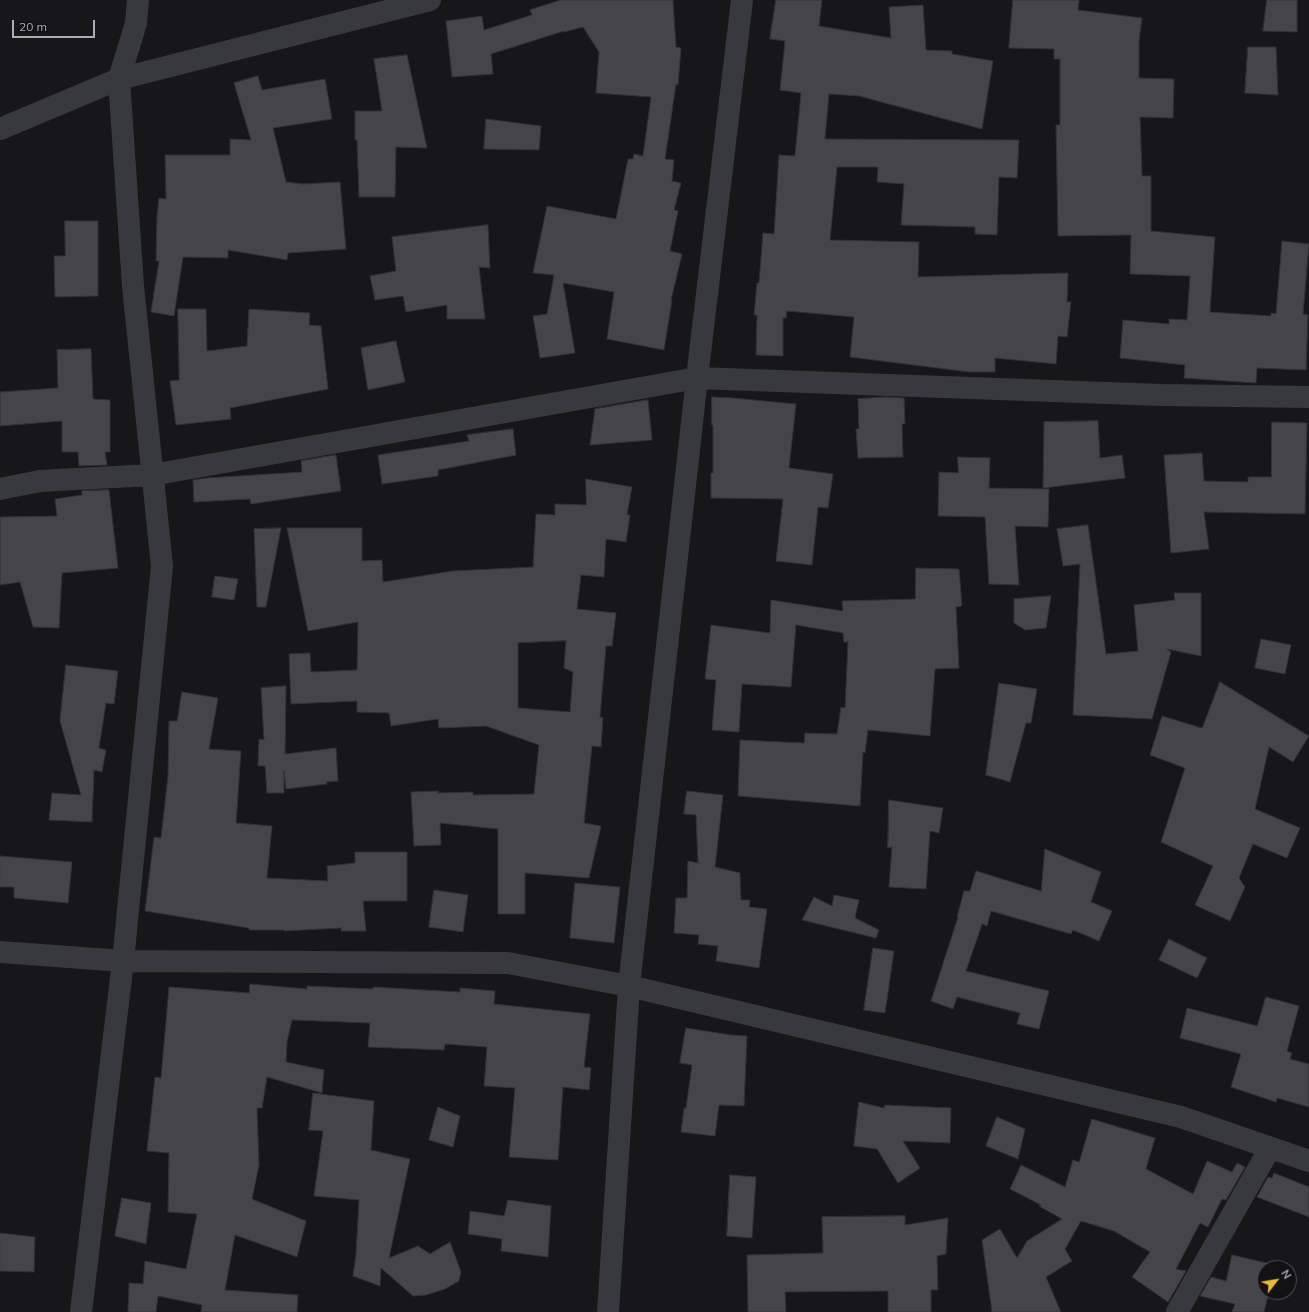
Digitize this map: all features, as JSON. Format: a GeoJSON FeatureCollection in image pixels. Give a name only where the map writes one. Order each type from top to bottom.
{"type":"FeatureCollection","features":[{"type":"Feature","properties":{"kind":"street"},"geometry":{"type":"LineString","coordinates":[[81,1312],[123,961],[162,566],[133,286],[119,79],[136,23],[138,0]]}},
{"type":"Feature","properties":{"kind":"street"},"geometry":{"type":"LineString","coordinates":[[0,129],[119,79],[430,0]]}},
{"type":"Feature","properties":{"kind":"street"},"geometry":{"type":"LineString","coordinates":[[608,1312],[629,986],[697,378],[742,0]]}},
{"type":"Feature","properties":{"kind":"street"},"geometry":{"type":"LineString","coordinates":[[0,489],[40,481],[152,475],[697,378],[1162,395],[1309,397]]}},
{"type":"Feature","properties":{"kind":"street"},"geometry":{"type":"LineString","coordinates":[[0,952],[123,961],[508,963],[629,986],[1181,1117],[1309,1161]]}},
{"type":"Feature","properties":{"kind":"street"},"geometry":{"type":"LineString","coordinates":[[1177,1312],[1270,1148]]}},
{"type":"Feature","properties":{"kind":"building"},"geometry":{"type":"Polygon","coordinates":[[[561,0],[673,0],[676,47],[681,48],[678,85],[676,84],[665,159],[674,160],[672,181],[681,183],[674,210],[678,211],[670,251],[682,254],[671,300],[664,350],[607,339],[614,292],[563,283],[575,353],[540,358],[533,316],[547,314],[554,275],[533,273],[547,206],[616,219],[628,159],[633,159],[634,154],[643,156],[651,97],[596,93],[599,52],[583,27],[564,31],[491,54],[493,74],[452,77],[446,21],[482,16],[484,30],[532,15],[530,10],[561,0]]]}},
{"type":"Feature","properties":{"kind":"building"},"geometry":{"type":"Polygon","coordinates":[[[776,0],[822,0],[819,26],[891,38],[889,7],[923,5],[926,50],[952,51],[952,54],[993,61],[982,129],[859,96],[829,94],[825,139],[1019,140],[1017,178],[999,177],[997,235],[975,234],[975,227],[901,225],[904,184],[877,182],[878,167],[837,167],[830,240],[919,242],[918,277],[1068,273],[1067,302],[1071,302],[1067,337],[1058,336],[1056,364],[995,358],[995,372],[969,372],[850,357],[854,317],[787,311],[786,318],[783,318],[783,356],[756,355],[757,315],[754,315],[757,283],[759,283],[763,233],[774,234],[779,155],[795,156],[801,93],[780,90],[785,41],[770,39],[776,0]]]}},
{"type":"Feature","properties":{"kind":"building"},"geometry":{"type":"Polygon","coordinates":[[[1013,0],[1079,0],[1078,10],[1142,18],[1139,40],[1139,78],[1174,79],[1173,118],[1140,117],[1142,176],[1151,176],[1151,231],[1215,237],[1210,312],[1271,316],[1271,313],[1276,314],[1282,241],[1309,244],[1303,314],[1308,315],[1306,370],[1257,368],[1256,383],[1184,378],[1185,365],[1120,358],[1123,320],[1169,324],[1169,319],[1187,320],[1190,276],[1130,274],[1131,235],[1058,236],[1056,125],[1060,125],[1060,59],[1054,59],[1054,49],[1009,48],[1013,0]]]}},
{"type":"Feature","properties":{"kind":"building"},"geometry":{"type":"Polygon","coordinates":[[[1267,0],[1297,0],[1297,32],[1263,31],[1267,0]]]}},
{"type":"Feature","properties":{"kind":"building"},"geometry":{"type":"Polygon","coordinates":[[[1248,47],[1276,47],[1278,95],[1245,93],[1248,47]]]}},
{"type":"Feature","properties":{"kind":"building"},"geometry":{"type":"Polygon","coordinates":[[[407,55],[427,148],[396,147],[395,197],[359,197],[357,140],[355,140],[355,111],[382,111],[374,59],[407,55]]]}},
{"type":"Feature","properties":{"kind":"building"},"geometry":{"type":"Polygon","coordinates":[[[258,76],[262,90],[325,79],[332,119],[273,128],[286,182],[303,184],[340,182],[346,249],[288,253],[287,260],[228,250],[228,258],[183,257],[174,316],[151,312],[159,261],[156,261],[159,198],[166,199],[165,155],[230,155],[230,139],[251,140],[234,83],[258,76]]]}},
{"type":"Feature","properties":{"kind":"building"},"geometry":{"type":"Polygon","coordinates":[[[486,119],[541,126],[539,150],[484,149],[486,119]]]}},
{"type":"Feature","properties":{"kind":"building"},"geometry":{"type":"Polygon","coordinates":[[[65,221],[98,221],[98,296],[55,297],[54,256],[65,256],[65,221]]]}},
{"type":"Feature","properties":{"kind":"building"},"geometry":{"type":"Polygon","coordinates":[[[488,225],[490,268],[479,267],[485,319],[447,319],[447,305],[406,312],[403,296],[375,300],[370,276],[396,271],[392,237],[488,225]]]}},
{"type":"Feature","properties":{"kind":"building"},"geometry":{"type":"Polygon","coordinates":[[[178,309],[206,309],[207,351],[247,346],[249,309],[310,313],[309,325],[321,326],[328,389],[230,408],[231,419],[176,425],[170,381],[179,380],[178,309]]]}},
{"type":"Feature","properties":{"kind":"building"},"geometry":{"type":"Polygon","coordinates":[[[396,341],[405,382],[368,390],[361,348],[396,341]]]}},
{"type":"Feature","properties":{"kind":"building"},"geometry":{"type":"Polygon","coordinates":[[[91,349],[93,399],[110,400],[110,452],[105,452],[107,465],[79,466],[78,452],[62,452],[62,421],[0,426],[0,392],[58,388],[57,350],[91,349]]]}},
{"type":"Feature","properties":{"kind":"building"},"geometry":{"type":"Polygon","coordinates":[[[712,397],[796,404],[789,468],[833,474],[828,508],[818,507],[812,565],[776,561],[783,499],[711,498],[711,473],[713,473],[712,397]]]}},
{"type":"Feature","properties":{"kind":"building"},"geometry":{"type":"Polygon","coordinates":[[[885,397],[904,398],[905,424],[902,424],[903,457],[858,458],[856,429],[859,429],[858,399],[885,397]]]}},
{"type":"Feature","properties":{"kind":"building"},"geometry":{"type":"Polygon","coordinates":[[[648,400],[652,440],[590,445],[595,409],[648,400]]]}},
{"type":"Feature","properties":{"kind":"building"},"geometry":{"type":"Polygon","coordinates":[[[1098,421],[1100,458],[1122,455],[1125,478],[1043,488],[1044,422],[1098,421]]]}},
{"type":"Feature","properties":{"kind":"building"},"geometry":{"type":"Polygon","coordinates":[[[1272,422],[1307,423],[1305,514],[1204,512],[1209,549],[1171,553],[1164,455],[1202,453],[1204,481],[1248,482],[1248,477],[1271,477],[1272,422]]]}},
{"type":"Feature","properties":{"kind":"building"},"geometry":{"type":"Polygon","coordinates":[[[513,429],[516,455],[438,470],[438,476],[382,484],[378,455],[469,441],[467,435],[513,429]]]}},
{"type":"Feature","properties":{"kind":"building"},"geometry":{"type":"Polygon","coordinates":[[[336,455],[341,491],[251,504],[250,499],[194,502],[193,480],[302,472],[301,461],[336,455]]]}},
{"type":"Feature","properties":{"kind":"building"},"geometry":{"type":"Polygon","coordinates":[[[958,457],[990,458],[989,488],[1049,489],[1048,527],[1015,526],[1019,585],[989,584],[985,517],[938,516],[939,472],[958,473],[958,457]]]}},
{"type":"Feature","properties":{"kind":"building"},"geometry":{"type":"Polygon","coordinates":[[[586,479],[632,487],[627,515],[630,515],[626,542],[606,539],[604,577],[581,575],[577,609],[616,613],[612,646],[606,646],[600,717],[603,718],[601,747],[592,746],[584,823],[601,826],[589,878],[525,873],[525,914],[498,914],[498,829],[440,823],[441,845],[414,846],[411,792],[473,792],[473,795],[534,794],[539,745],[486,726],[439,728],[438,719],[391,726],[389,713],[357,712],[357,701],[291,704],[289,654],[310,653],[311,672],[357,670],[358,622],[308,631],[287,528],[362,528],[362,561],[382,560],[383,582],[453,571],[533,567],[536,514],[555,515],[555,504],[586,505],[586,479]],[[566,641],[518,643],[518,708],[570,712],[573,672],[564,668],[566,641]]]}},
{"type":"Feature","properties":{"kind":"building"},"geometry":{"type":"Polygon","coordinates":[[[109,490],[118,568],[62,573],[59,628],[33,627],[20,582],[0,585],[0,517],[57,516],[55,499],[82,495],[82,491],[109,490]]]}},
{"type":"Feature","properties":{"kind":"building"},"geometry":{"type":"Polygon","coordinates":[[[1088,525],[1106,654],[1138,651],[1134,605],[1175,600],[1174,593],[1201,593],[1201,656],[1167,649],[1171,652],[1152,719],[1073,715],[1080,564],[1063,566],[1057,529],[1088,525]]]}},
{"type":"Feature","properties":{"kind":"building"},"geometry":{"type":"Polygon","coordinates":[[[281,528],[266,607],[257,607],[254,529],[281,528]]]}},
{"type":"Feature","properties":{"kind":"building"},"geometry":{"type":"Polygon","coordinates":[[[916,568],[959,569],[962,606],[956,607],[959,668],[935,669],[930,736],[868,730],[865,753],[863,752],[860,806],[738,796],[740,740],[804,743],[805,733],[837,734],[841,707],[845,708],[848,642],[844,642],[843,633],[796,625],[791,687],[742,684],[739,732],[712,730],[716,680],[705,679],[711,625],[770,633],[771,600],[843,611],[842,601],[915,599],[916,568]]]}},
{"type":"Feature","properties":{"kind":"building"},"geometry":{"type":"Polygon","coordinates":[[[215,576],[238,579],[234,600],[212,597],[215,576]]]}},
{"type":"Feature","properties":{"kind":"building"},"geometry":{"type":"Polygon","coordinates":[[[1051,596],[1046,628],[1025,630],[1014,623],[1014,599],[1051,596]]]}},
{"type":"Feature","properties":{"kind":"building"},"geometry":{"type":"Polygon","coordinates":[[[1261,639],[1291,645],[1285,674],[1255,668],[1261,639]]]}},
{"type":"Feature","properties":{"kind":"building"},"geometry":{"type":"Polygon","coordinates":[[[66,665],[118,671],[114,704],[106,703],[99,748],[106,750],[102,772],[94,770],[92,822],[49,820],[52,793],[81,795],[60,721],[66,665]]]}},
{"type":"Feature","properties":{"kind":"building"},"geometry":{"type":"Polygon","coordinates":[[[1220,682],[1309,736],[1293,762],[1269,747],[1255,809],[1300,828],[1287,858],[1253,844],[1239,878],[1245,887],[1230,921],[1195,905],[1213,866],[1161,842],[1185,768],[1150,755],[1162,716],[1202,728],[1220,682]]]}},
{"type":"Feature","properties":{"kind":"building"},"geometry":{"type":"Polygon","coordinates":[[[999,683],[1037,689],[1031,723],[1026,723],[1010,782],[986,775],[999,683]]]}},
{"type":"Feature","properties":{"kind":"building"},"geometry":{"type":"Polygon","coordinates":[[[286,686],[285,754],[336,748],[338,781],[326,782],[327,784],[286,789],[284,771],[284,793],[267,793],[265,766],[258,766],[259,739],[264,740],[261,688],[286,686]]]}},
{"type":"Feature","properties":{"kind":"building"},"geometry":{"type":"Polygon","coordinates":[[[182,692],[218,698],[209,749],[241,751],[236,823],[272,826],[267,878],[328,881],[327,866],[355,863],[355,852],[407,852],[407,901],[363,901],[366,931],[341,931],[341,928],[284,931],[249,930],[249,928],[145,911],[154,837],[161,838],[168,776],[169,721],[177,721],[182,692]]]}},
{"type":"Feature","properties":{"kind":"building"},"geometry":{"type":"Polygon","coordinates":[[[687,791],[723,795],[715,867],[740,873],[741,900],[750,900],[749,907],[767,909],[759,968],[716,961],[718,946],[698,944],[699,935],[674,933],[676,898],[687,898],[688,861],[698,863],[696,815],[684,814],[687,791]]]}},
{"type":"Feature","properties":{"kind":"building"},"geometry":{"type":"Polygon","coordinates":[[[889,800],[943,808],[939,833],[930,831],[926,889],[889,887],[892,847],[888,848],[889,800]]]}},
{"type":"Feature","properties":{"kind":"building"},"geometry":{"type":"Polygon","coordinates":[[[1045,849],[1101,872],[1091,902],[1112,911],[1099,941],[1073,930],[1071,934],[991,911],[987,926],[982,924],[966,971],[1049,991],[1039,1029],[1017,1024],[1020,1013],[957,997],[953,1009],[931,1001],[958,917],[964,891],[970,891],[976,871],[1041,891],[1045,849]]]}},
{"type":"Feature","properties":{"kind":"building"},"geometry":{"type":"Polygon","coordinates":[[[0,856],[72,862],[68,903],[14,898],[14,887],[0,887],[0,856]]]}},
{"type":"Feature","properties":{"kind":"building"},"geometry":{"type":"Polygon","coordinates":[[[575,883],[620,887],[614,943],[570,938],[575,883]]]}},
{"type":"Feature","properties":{"kind":"building"},"geometry":{"type":"Polygon","coordinates":[[[434,890],[468,895],[463,932],[429,927],[434,890]]]}},
{"type":"Feature","properties":{"kind":"building"},"geometry":{"type":"Polygon","coordinates":[[[834,895],[859,900],[855,918],[879,930],[876,938],[802,920],[814,897],[832,906],[834,895]]]}},
{"type":"Feature","properties":{"kind":"building"},"geometry":{"type":"Polygon","coordinates":[[[1169,939],[1207,958],[1197,978],[1159,960],[1169,939]]]}},
{"type":"Feature","properties":{"kind":"building"},"geometry":{"type":"Polygon","coordinates":[[[873,948],[894,951],[885,1013],[864,1010],[873,948]]]}},
{"type":"Feature","properties":{"kind":"building"},"geometry":{"type":"Polygon","coordinates":[[[250,984],[307,989],[307,986],[373,989],[373,987],[460,992],[460,988],[495,991],[494,1004],[590,1014],[584,1067],[591,1068],[589,1090],[563,1087],[558,1160],[509,1157],[515,1088],[484,1086],[487,1047],[445,1044],[444,1050],[368,1047],[370,1023],[292,1020],[287,1042],[286,1062],[324,1070],[322,1093],[267,1077],[262,1108],[257,1108],[259,1165],[252,1199],[306,1221],[297,1257],[235,1235],[225,1290],[298,1295],[297,1312],[201,1312],[202,1305],[158,1296],[156,1312],[128,1312],[129,1283],[143,1284],[145,1261],[186,1269],[197,1214],[168,1212],[169,1153],[147,1151],[155,1077],[161,1078],[169,987],[249,993],[250,984]]]}},
{"type":"Feature","properties":{"kind":"building"},"geometry":{"type":"Polygon","coordinates":[[[1266,997],[1299,1006],[1287,1051],[1292,1053],[1290,1059],[1309,1064],[1309,1107],[1277,1098],[1276,1102],[1231,1087],[1241,1054],[1180,1038],[1187,1008],[1257,1026],[1266,997]]]}},
{"type":"Feature","properties":{"kind":"building"},"geometry":{"type":"Polygon","coordinates":[[[686,1028],[747,1036],[744,1106],[719,1105],[715,1136],[681,1132],[692,1065],[680,1063],[686,1028]]]}},
{"type":"Feature","properties":{"kind":"building"},"geometry":{"type":"Polygon","coordinates":[[[313,1093],[374,1101],[371,1150],[410,1159],[389,1258],[418,1246],[430,1254],[450,1242],[461,1272],[459,1281],[445,1289],[426,1295],[413,1296],[381,1268],[380,1286],[353,1276],[356,1255],[359,1200],[314,1196],[323,1131],[309,1130],[313,1093]]]}},
{"type":"Feature","properties":{"kind":"building"},"geometry":{"type":"Polygon","coordinates":[[[859,1102],[884,1108],[885,1105],[951,1108],[950,1143],[903,1141],[920,1168],[898,1183],[877,1149],[854,1146],[859,1102]]]}},
{"type":"Feature","properties":{"kind":"building"},"geometry":{"type":"Polygon","coordinates":[[[438,1107],[460,1116],[453,1147],[429,1140],[438,1107]]]}},
{"type":"Feature","properties":{"kind":"building"},"geometry":{"type":"Polygon","coordinates":[[[997,1117],[1025,1129],[1018,1159],[986,1146],[997,1117]]]}},
{"type":"Feature","properties":{"kind":"building"},"geometry":{"type":"Polygon","coordinates":[[[1092,1119],[1155,1138],[1146,1169],[1193,1194],[1207,1161],[1232,1172],[1237,1163],[1245,1167],[1226,1200],[1222,1199],[1208,1227],[1200,1223],[1176,1269],[1186,1271],[1168,1302],[1132,1277],[1150,1252],[1114,1231],[1081,1221],[1065,1249],[1072,1261],[1046,1277],[1061,1312],[992,1312],[982,1240],[1000,1229],[1017,1258],[1027,1241],[1062,1219],[1039,1206],[1041,1205],[1010,1189],[1021,1165],[1065,1187],[1073,1160],[1079,1162],[1092,1119]]]}},
{"type":"Feature","properties":{"kind":"building"},"geometry":{"type":"Polygon","coordinates":[[[1274,1173],[1309,1187],[1309,1217],[1257,1197],[1268,1177],[1272,1178],[1274,1173]]]}},
{"type":"Feature","properties":{"kind":"building"},"geometry":{"type":"Polygon","coordinates":[[[730,1175],[756,1177],[752,1238],[727,1236],[730,1175]]]}},
{"type":"Feature","properties":{"kind":"building"},"geometry":{"type":"Polygon","coordinates":[[[122,1198],[151,1203],[146,1244],[115,1236],[122,1198]]]}},
{"type":"Feature","properties":{"kind":"building"},"geometry":{"type":"Polygon","coordinates":[[[508,1200],[551,1206],[548,1257],[501,1251],[502,1239],[468,1234],[470,1211],[504,1216],[508,1200]]]}},
{"type":"Feature","properties":{"kind":"building"},"geometry":{"type":"Polygon","coordinates":[[[905,1216],[905,1225],[948,1218],[946,1254],[937,1256],[938,1290],[931,1290],[931,1312],[888,1312],[888,1291],[785,1292],[786,1312],[748,1312],[747,1255],[823,1253],[822,1217],[905,1216]]]}},
{"type":"Feature","properties":{"kind":"building"},"geometry":{"type":"Polygon","coordinates":[[[0,1233],[35,1237],[34,1272],[0,1271],[0,1233]]]}},
{"type":"Feature","properties":{"kind":"building"},"geometry":{"type":"Polygon","coordinates":[[[1232,1255],[1257,1261],[1257,1300],[1267,1300],[1264,1312],[1232,1312],[1235,1304],[1200,1296],[1211,1277],[1226,1281],[1232,1255]]]}}]}
